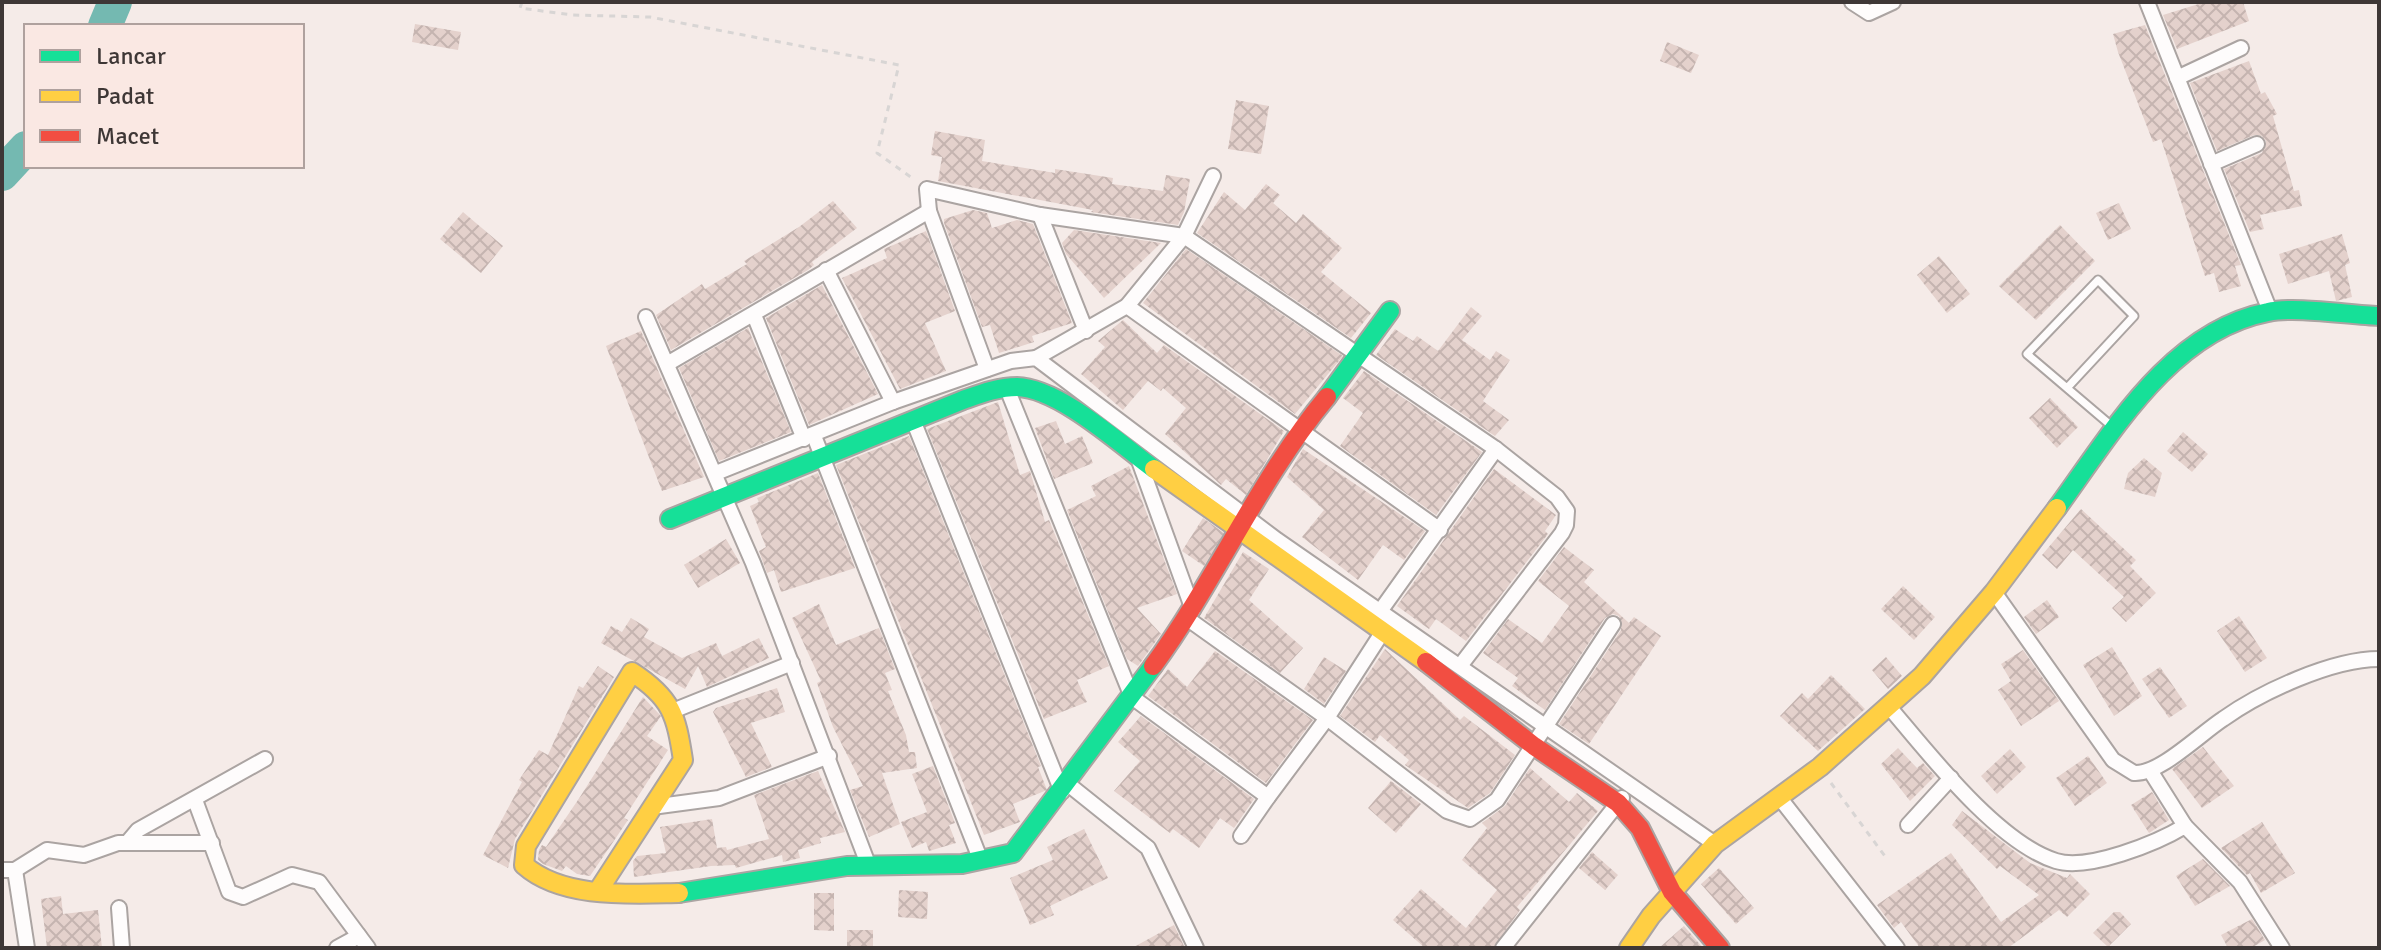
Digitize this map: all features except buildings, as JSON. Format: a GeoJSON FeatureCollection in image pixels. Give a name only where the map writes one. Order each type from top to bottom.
{"type":"FeatureCollection","features":[{"type":"Feature","properties":{"kind":"street"},"geometry":{"type":"LineString","coordinates":[[1852,2],[1869,13],[1893,2]]}},
{"type":"Feature","properties":{"kind":"street"},"geometry":{"type":"LineString","coordinates":[[2147,2],[2270,311]]}},
{"type":"Feature","properties":{"kind":"street"},"geometry":{"type":"LineString","coordinates":[[2177,78],[2241,48]]}},
{"type":"Feature","properties":{"kind":"street"},"geometry":{"type":"LineString","coordinates":[[2211,164],[2257,144]]}},
{"type":"Feature","properties":{"kind":"street"},"geometry":{"type":"LineString","coordinates":[[716,473],[893,402],[1024,357],[1036,358],[1086,331],[1127,306],[1184,236],[1213,176]]}},
{"type":"Feature","properties":{"kind":"street"},"geometry":{"type":"LineString","coordinates":[[987,369],[929,211],[927,189],[1040,215],[1184,236],[1496,449],[1557,497],[1567,511],[1566,525],[1460,666]]}},
{"type":"Feature","properties":{"kind":"street"},"geometry":{"type":"LineString","coordinates":[[667,364],[929,211]]}},
{"type":"Feature","properties":{"kind":"street"},"geometry":{"type":"LineString","coordinates":[[1040,215],[1086,331]]}},
{"type":"Feature","properties":{"kind":"street"},"geometry":{"type":"LineString","coordinates":[[826,270],[893,402]]}},
{"type":"Feature","properties":{"kind":"street"},"geometry":{"type":"LineString","coordinates":[[1127,306],[1440,530]]}},
{"type":"Feature","properties":{"kind":"street"},"geometry":{"type":"LineString","coordinates":[[598,891],[683,760],[675,710],[659,689],[632,672],[526,846],[524,865],[538,879],[598,891],[701,892],[868,864],[981,861],[1002,859],[1013,853],[1065,788],[1190,614],[1300,429],[1360,356],[1390,311]]}},
{"type":"Feature","properties":{"kind":"street"},"geometry":{"type":"LineString","coordinates":[[1629,948],[1672,892],[1715,844],[1820,767],[1890,708],[1994,592],[2116,429],[2165,370],[2193,345],[2217,329],[2270,311],[2379,316]]}},
{"type":"Feature","properties":{"kind":"street"},"geometry":{"type":"LineString","coordinates":[[754,315],[809,438],[822,458],[981,861]]}},
{"type":"Feature","properties":{"kind":"street"},"geometry":{"type":"LineString","coordinates":[[646,317],[716,473],[829,756],[868,864]]}},
{"type":"Feature","properties":{"kind":"street"},"geometry":{"type":"LineString","coordinates":[[1036,358],[1242,523]]}},
{"type":"Feature","properties":{"kind":"street"},"geometry":{"type":"LineString","coordinates":[[1006,386],[1132,697],[1268,797]]}},
{"type":"Feature","properties":{"kind":"street"},"geometry":{"type":"LineString","coordinates":[[670,519],[913,420],[1006,386],[1033,388],[1051,396],[1138,458],[1460,666],[1543,726],[1624,796],[1672,892],[1720,948]]}},
{"type":"Feature","properties":{"kind":"street"},"geometry":{"type":"LineString","coordinates":[[913,420],[1065,788],[1148,848],[1196,948]]}},
{"type":"Feature","properties":{"kind":"street"},"geometry":{"type":"LineString","coordinates":[[1241,836],[1327,718],[1440,530],[1496,449]]}},
{"type":"Feature","properties":{"kind":"street"},"geometry":{"type":"LineString","coordinates":[[1138,458],[1190,614],[1447,811],[1470,819],[1497,800],[1613,624]]}},
{"type":"Feature","properties":{"kind":"street"},"geometry":{"type":"LineString","coordinates":[[1994,592],[2113,760],[2134,773],[2151,772],[2225,717],[2263,696],[2329,668],[2379,659]]}},
{"type":"Feature","properties":{"kind":"street"},"geometry":{"type":"LineString","coordinates":[[1385,620],[1534,746],[1715,844]]}},
{"type":"Feature","properties":{"kind":"street"},"geometry":{"type":"LineString","coordinates":[[675,710],[792,663]]}},
{"type":"Feature","properties":{"kind":"street"},"geometry":{"type":"LineString","coordinates":[[1890,708],[1951,778],[2021,843],[2055,860],[2068,863],[2139,848],[2185,826]]}},
{"type":"Feature","properties":{"kind":"street"},"geometry":{"type":"LineString","coordinates":[[652,807],[719,798],[829,756]]}},
{"type":"Feature","properties":{"kind":"street"},"geometry":{"type":"LineString","coordinates":[[127,843],[138,830],[265,759]]}},
{"type":"Feature","properties":{"kind":"street"},"geometry":{"type":"LineString","coordinates":[[2151,772],[2185,826],[2240,882],[2282,948]]}},
{"type":"Feature","properties":{"kind":"street"},"geometry":{"type":"LineString","coordinates":[[1908,825],[1951,778]]}},
{"type":"Feature","properties":{"kind":"street"},"geometry":{"type":"LineString","coordinates":[[1503,948],[1624,796]]}},
{"type":"Feature","properties":{"kind":"street"},"geometry":{"type":"LineString","coordinates":[[1779,797],[1897,948]]}},
{"type":"Feature","properties":{"kind":"street"},"geometry":{"type":"LineString","coordinates":[[195,800],[229,892],[243,897],[292,875],[319,882],[363,942],[337,948]]}},
{"type":"Feature","properties":{"kind":"street"},"geometry":{"type":"LineString","coordinates":[[27,948],[9,870],[47,850],[84,855],[127,843],[212,843]]}},
{"type":"Feature","properties":{"kind":"street"},"geometry":{"type":"LineString","coordinates":[[119,908],[122,948]]}},
{"type":"Feature","properties":{"kind":"lane"},"geometry":{"type":"LineString","coordinates":[[2067,388],[2134,316],[2098,280],[2027,354],[2067,388],[2116,429]]}},
{"type":"Feature","properties":{"kind":"path"},"geometry":{"type":"LineString","coordinates":[[522,2],[520,8],[572,15],[650,17],[899,65],[877,153],[927,189]]}},
{"type":"Feature","properties":{"kind":"path"},"geometry":{"type":"LineString","coordinates":[[1820,767],[1887,859]]}},
{"type":"Feature","properties":{"kind":"waterway"},"geometry":{"type":"LineString","coordinates":[[106,24],[115,2]]}},
{"type":"Feature","properties":{"kind":"waterway"},"geometry":{"type":"LineString","coordinates":[[2,174],[24,150]]}},
{"type":"Feature","properties":{"kind":"traffic: fast"},"geometry":{"type":"LineString","coordinates":[[2057,508],[2146,389],[2201,340],[2233,323],[2279,310],[2379,316]]}},
{"type":"Feature","properties":{"kind":"traffic: fast"},"geometry":{"type":"LineString","coordinates":[[1327,397],[1390,311]]}},
{"type":"Feature","properties":{"kind":"traffic: fast"},"geometry":{"type":"LineString","coordinates":[[670,519],[963,400],[1010,387],[1034,390],[1070,407],[1154,469]]}},
{"type":"Feature","properties":{"kind":"traffic: fast"},"geometry":{"type":"LineString","coordinates":[[679,893],[847,866],[962,864],[1013,853],[1153,666]]}},
{"type":"Feature","properties":{"kind":"traffic: slow"},"geometry":{"type":"LineString","coordinates":[[1154,469],[1426,662]]}},
{"type":"Feature","properties":{"kind":"traffic: slow"},"geometry":{"type":"LineString","coordinates":[[1629,948],[1651,916],[1715,844],[1820,767],[1922,676],[1994,592],[2057,508]]}},
{"type":"Feature","properties":{"kind":"traffic: slow"},"geometry":{"type":"LineString","coordinates":[[598,891],[683,760],[670,709],[656,690],[632,672],[526,846],[524,865],[540,876],[577,889],[619,894],[679,893]]}},
{"type":"Feature","properties":{"kind":"traffic: jam"},"geometry":{"type":"LineString","coordinates":[[1153,666],[1280,462],[1327,397]]}},
{"type":"Feature","properties":{"kind":"traffic: jam"},"geometry":{"type":"LineString","coordinates":[[1426,662],[1534,746],[1618,803],[1640,828],[1672,892],[1720,948]]}}]}
